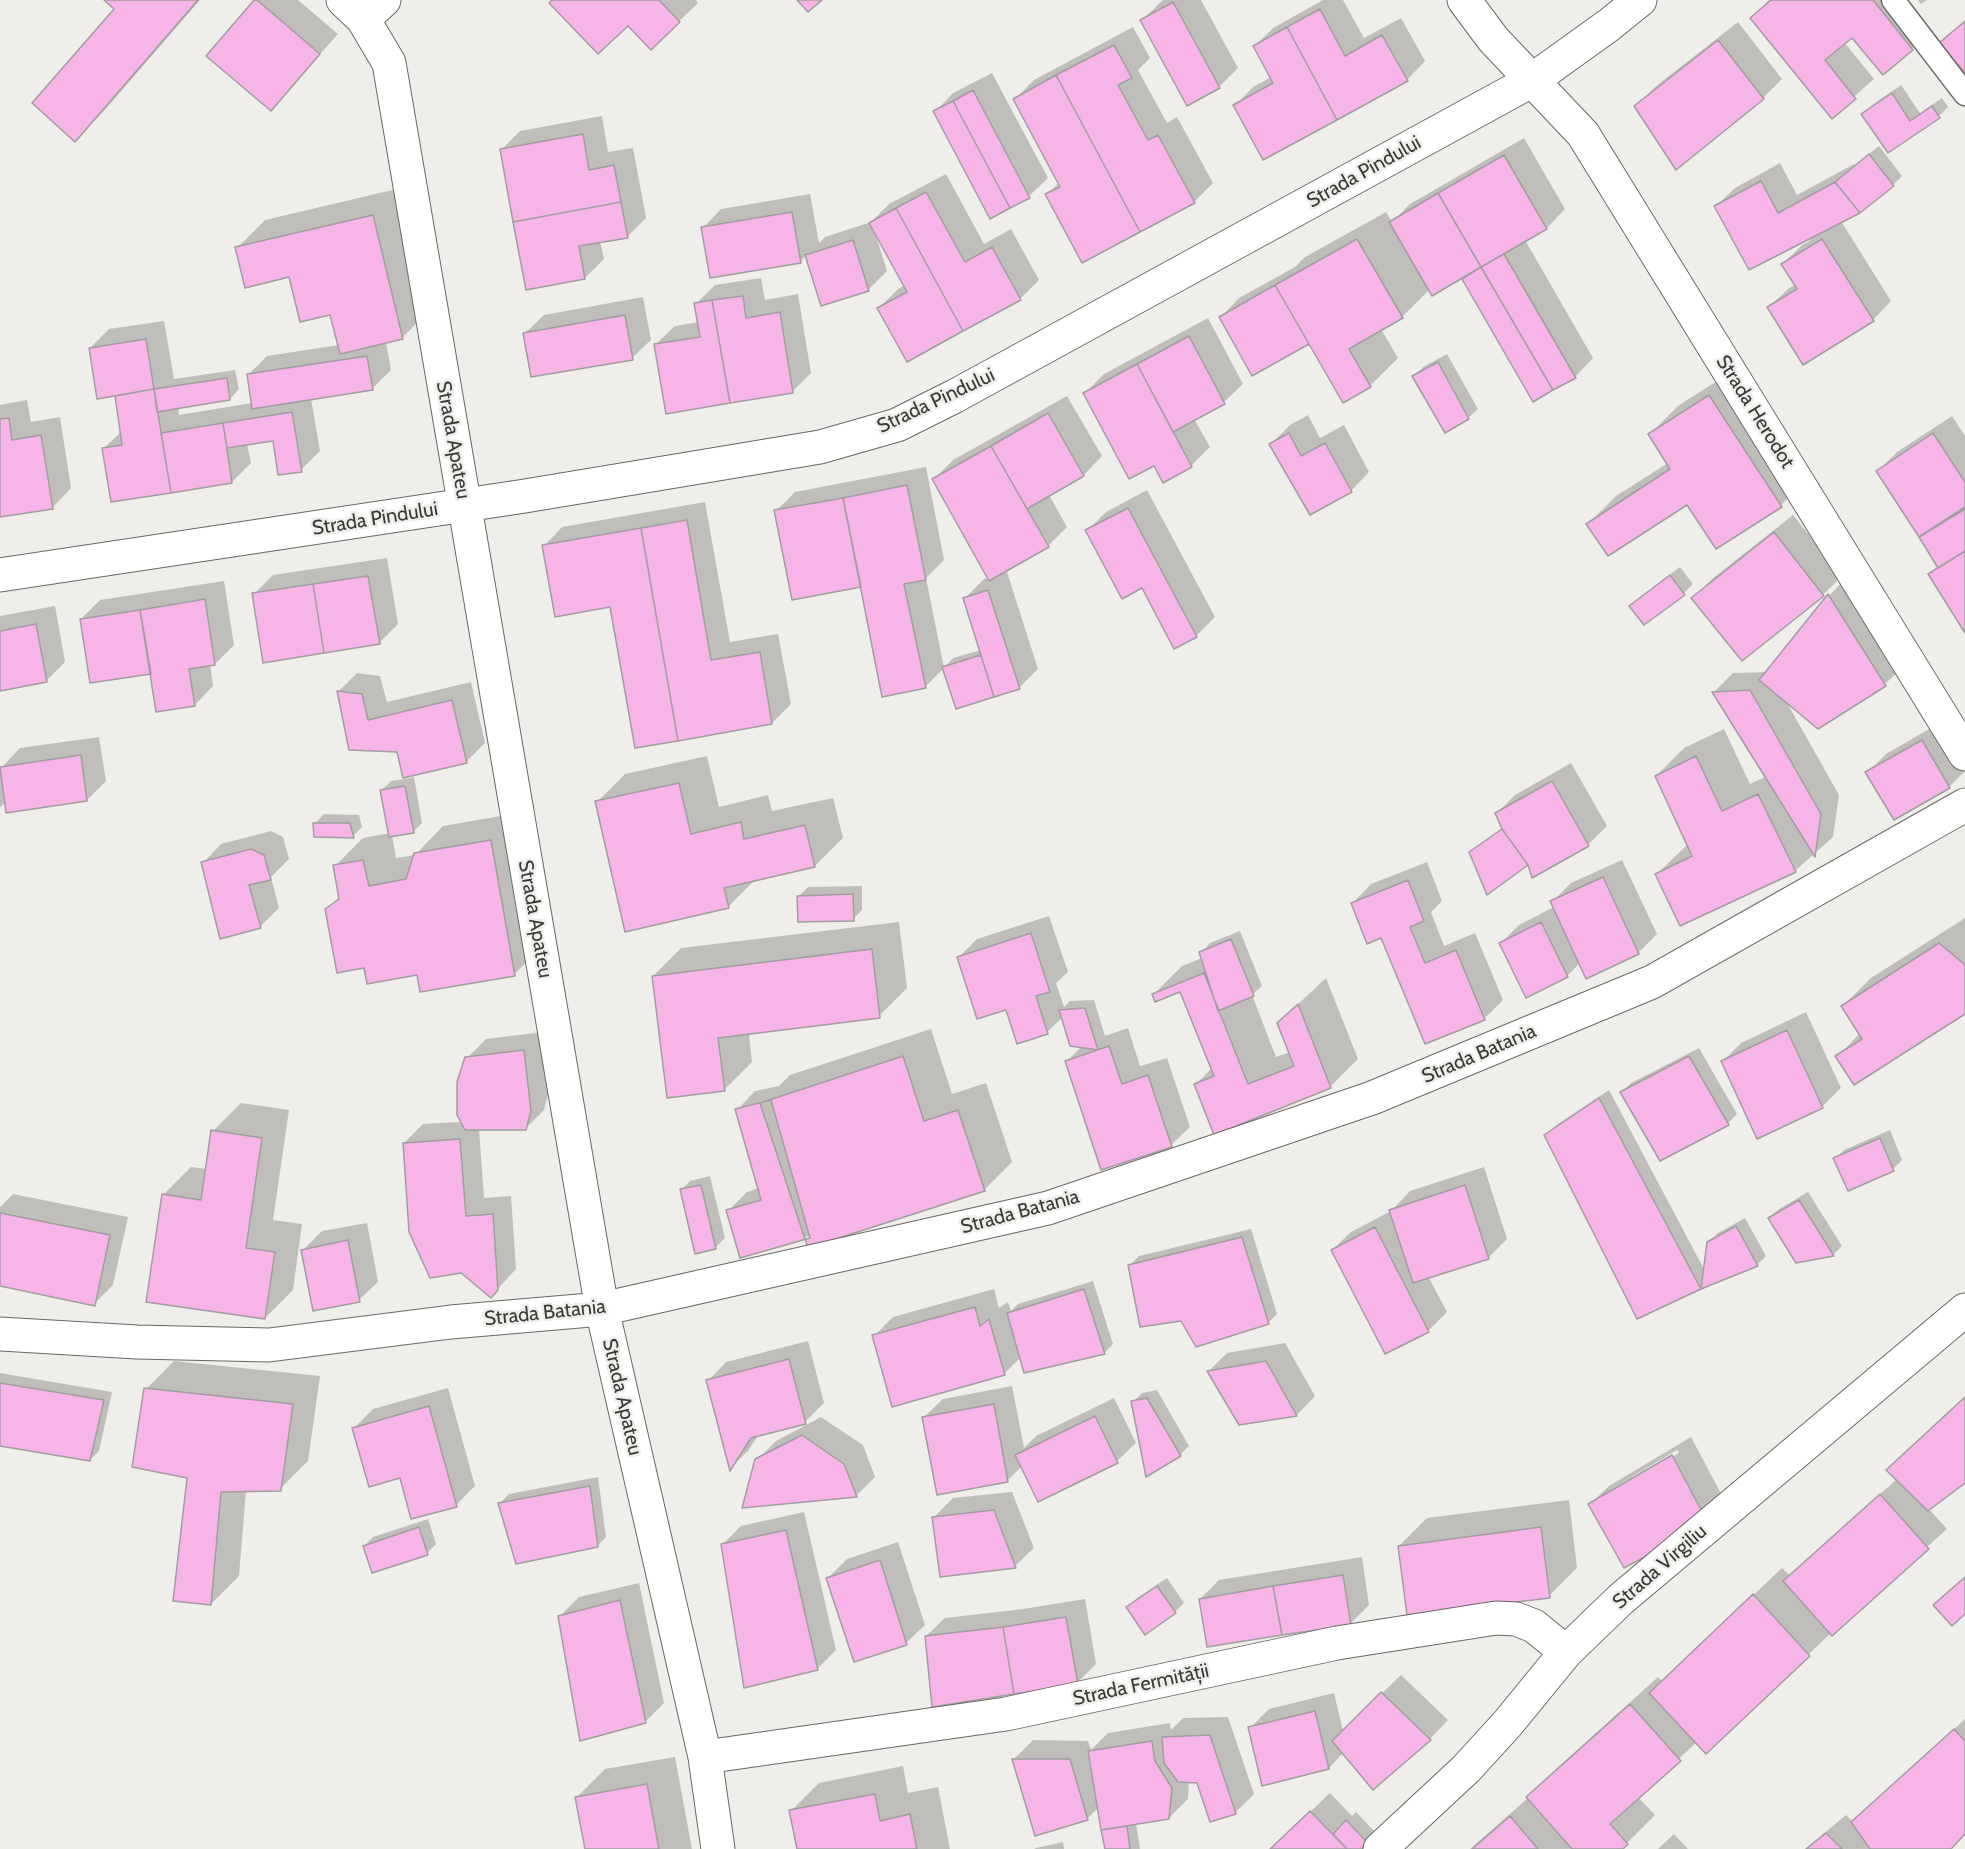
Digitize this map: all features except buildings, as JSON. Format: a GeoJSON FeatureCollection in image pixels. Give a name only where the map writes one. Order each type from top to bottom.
{"type":"FeatureCollection","features":[{"type":"Feature","properties":{"kind":"street","name":"Strada Herodot"},"geometry":{"type":"LineString","coordinates":[[1464,0],[1493,39],[1583,134],[1965,754]]}},
{"type":"Feature","properties":{"kind":"street","name":"Strada Pindului"},"geometry":{"type":"LineString","coordinates":[[0,575],[464,505],[820,447],[897,424],[955,396],[1531,81],[1640,0]]}},
{"type":"Feature","properties":{"kind":"street","name":"Strada Apateu"},"geometry":{"type":"LineString","coordinates":[[363,6],[390,63],[602,1309],[705,1757],[718,1849]]}},
{"type":"Feature","properties":{"kind":"street","name":"Strada Batania"},"geometry":{"type":"LineString","coordinates":[[0,1334],[137,1342],[269,1345],[452,1322],[602,1309],[1048,1208],[1372,1098],[1652,982],[1965,804]]}},
{"type":"Feature","properties":{"kind":"street","name":"Strada Virgiliu"},"geometry":{"type":"LineString","coordinates":[[1380,1849],[1466,1769],[1508,1723],[1566,1652],[1621,1599],[1965,1310]]}},
{"type":"Feature","properties":{"kind":"street","name":"Strada Fermității"},"geometry":{"type":"LineString","coordinates":[[705,1757],[1005,1714],[1337,1643],[1496,1618],[1516,1619],[1534,1626],[1566,1652]]}},
{"type":"Feature","properties":{"kind":"lane"},"geometry":{"type":"LineString","coordinates":[[1893,0],[1965,93]]}}]}
